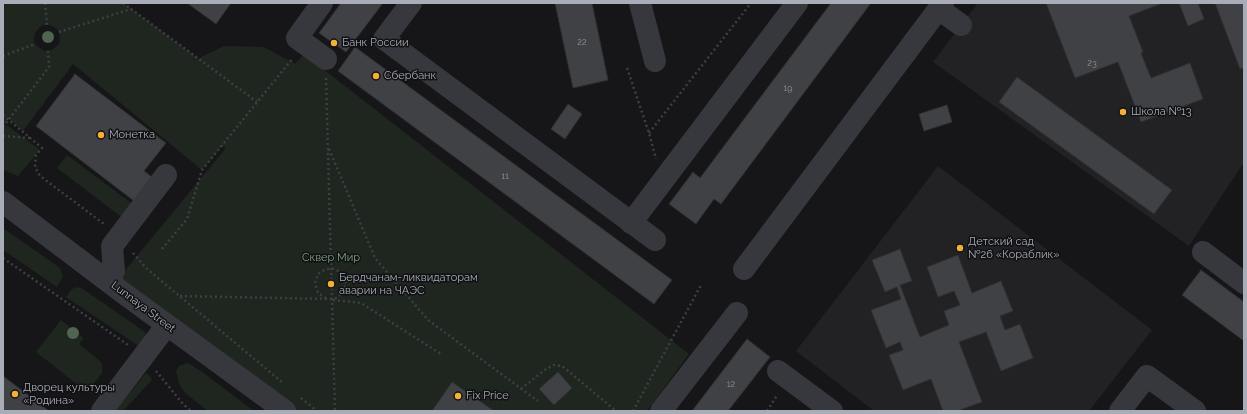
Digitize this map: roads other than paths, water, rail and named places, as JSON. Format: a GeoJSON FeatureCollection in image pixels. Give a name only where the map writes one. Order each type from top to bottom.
{"type":"FeatureCollection","features":[{"type":"Feature","properties":{"kind":"street"},"geometry":{"type":"LineString","coordinates":[[322,3],[297,38],[326,59]]}},
{"type":"Feature","properties":{"kind":"street"},"geometry":{"type":"LineString","coordinates":[[411,3],[384,39],[655,240]]}},
{"type":"Feature","properties":{"kind":"street"},"geometry":{"type":"LineString","coordinates":[[640,3],[655,61]]}},
{"type":"Feature","properties":{"kind":"street"},"geometry":{"type":"LineString","coordinates":[[631,222],[797,3]]}},
{"type":"Feature","properties":{"kind":"street"},"geometry":{"type":"LineString","coordinates":[[744,269],[941,6],[961,25]]}},
{"type":"Feature","properties":{"kind":"street"},"geometry":{"type":"LineString","coordinates":[[108,280],[114,271],[112,246],[166,175]]}},
{"type":"Feature","properties":{"kind":"street","name":"Lunnaya Street"},"geometry":{"type":"LineString","coordinates":[[3,202],[167,325],[292,404]]}},
{"type":"Feature","properties":{"kind":"street"},"geometry":{"type":"LineString","coordinates":[[1203,252],[1244,283]]}},
{"type":"Feature","properties":{"kind":"street"},"geometry":{"type":"LineString","coordinates":[[661,411],[738,313]]}},
{"type":"Feature","properties":{"kind":"street"},"geometry":{"type":"LineString","coordinates":[[102,411],[167,325]]}},
{"type":"Feature","properties":{"kind":"street"},"geometry":{"type":"LineString","coordinates":[[778,371],[832,411]]}},
{"type":"Feature","properties":{"kind":"street"},"geometry":{"type":"LineString","coordinates":[[1120,411],[1147,376],[1195,411]]}},
{"type":"Feature","properties":{"kind":"place","name":"Банк России"},"geometry":{"type":"Point","coordinates":[334,43]}},
{"type":"Feature","properties":{"kind":"place","name":"Сбербанк"},"geometry":{"type":"Point","coordinates":[376,76]}},
{"type":"Feature","properties":{"kind":"place","name":"Школа №13"},"geometry":{"type":"Point","coordinates":[1123,112]}},
{"type":"Feature","properties":{"kind":"place","name":"Монетка"},"geometry":{"type":"Point","coordinates":[101,135]}},
{"type":"Feature","properties":{"kind":"place","name":"Детский сад №26 «Кораблик»"},"geometry":{"type":"Point","coordinates":[960,248]}},
{"type":"Feature","properties":{"kind":"place","name":"Бердчанам-ликвидаторам аварии на ЧАЭС"},"geometry":{"type":"Point","coordinates":[331,284]}},
{"type":"Feature","properties":{"kind":"place","name":"Дворец культуры «Родина»"},"geometry":{"type":"Point","coordinates":[15,394]}},
{"type":"Feature","properties":{"kind":"place","name":"Fix Price"},"geometry":{"type":"Point","coordinates":[458,396]}},
{"type":"Feature","properties":{"kind":"park label","name":"Сквер Мир"},"geometry":{"type":"Point","coordinates":[331,258]}}]}
